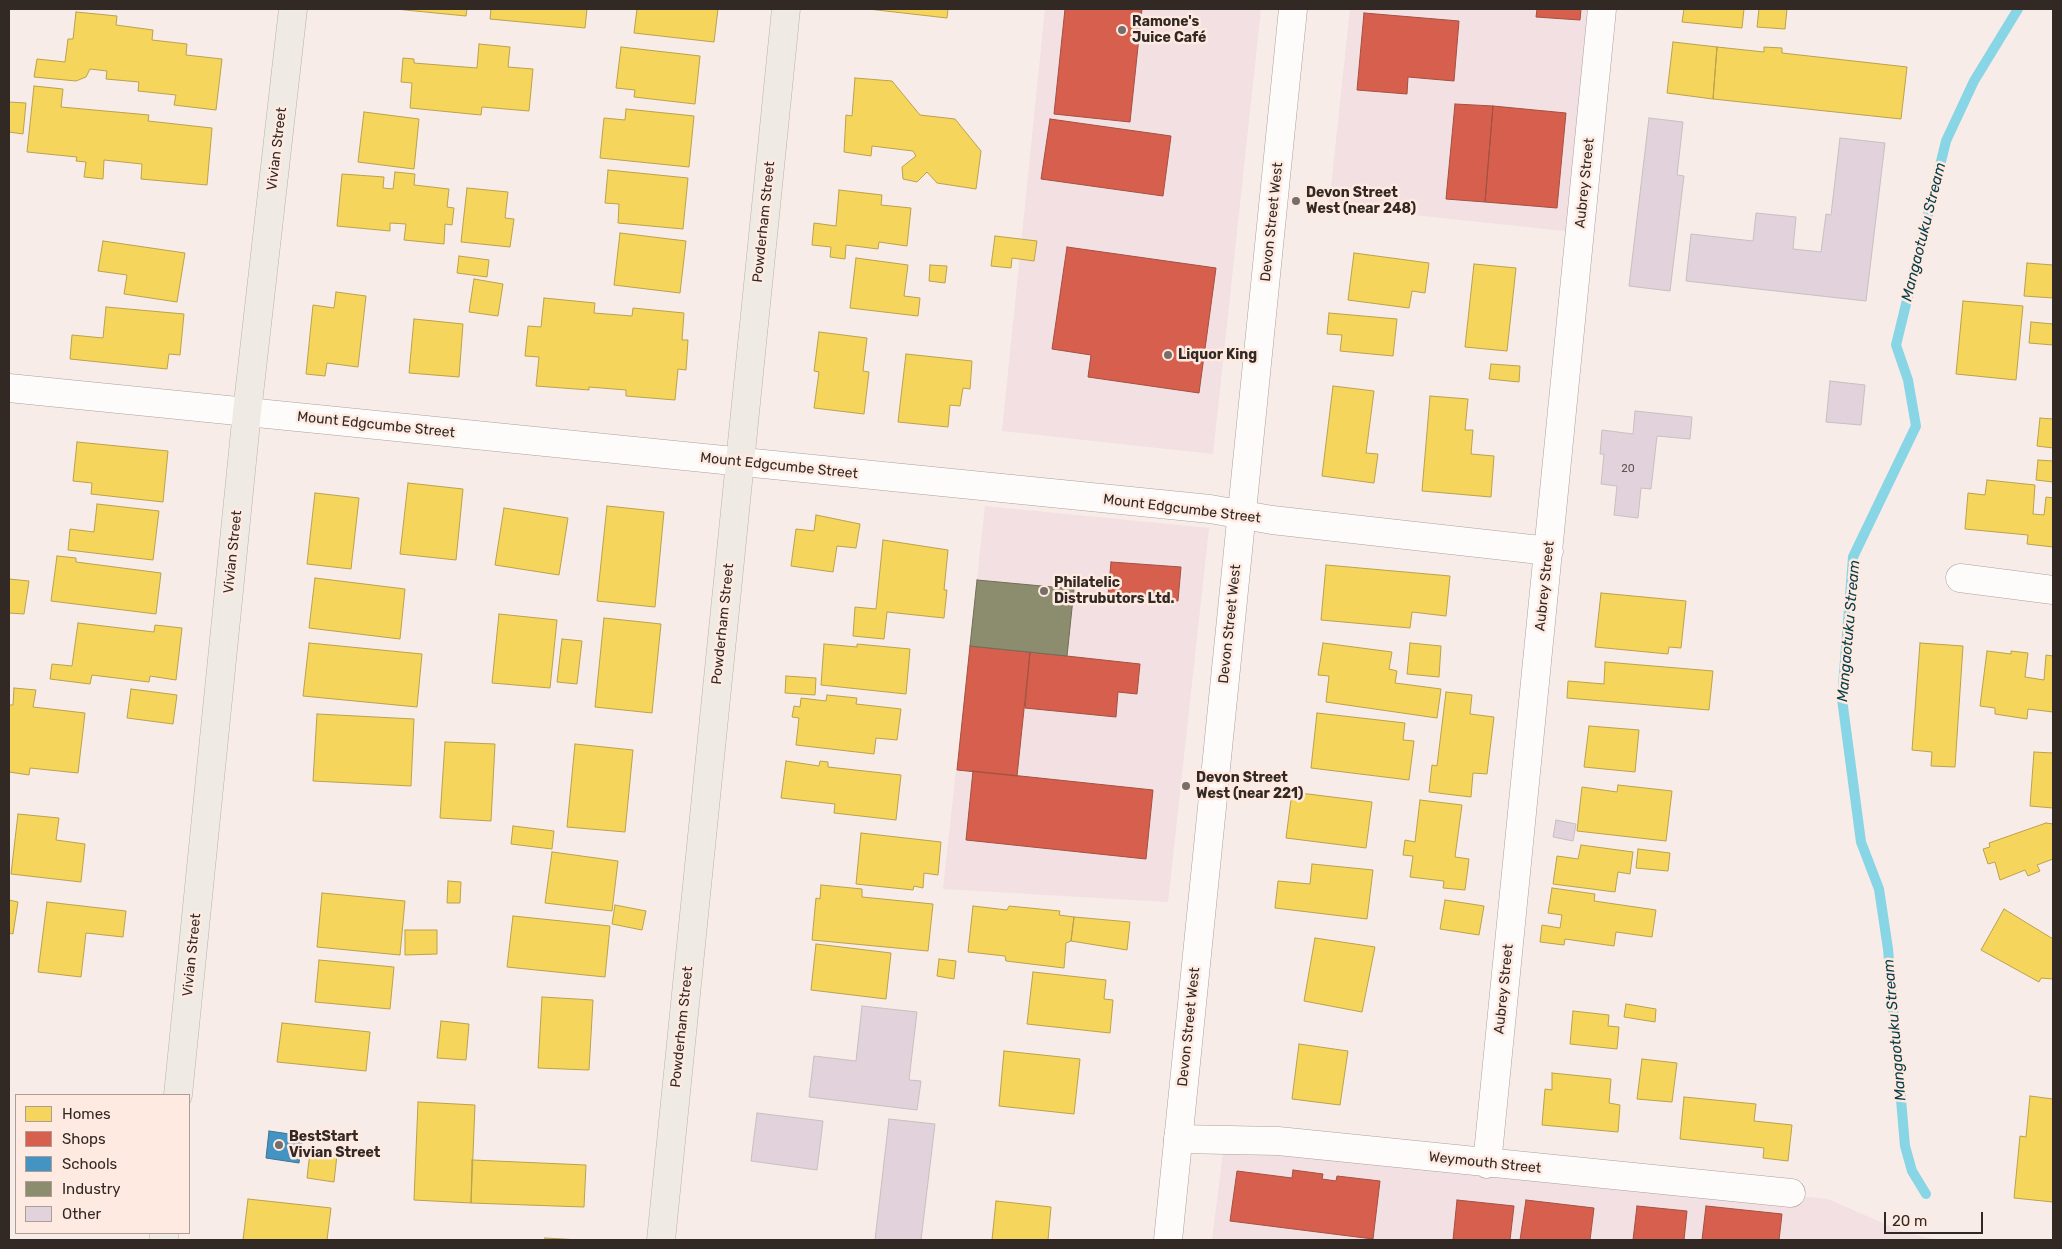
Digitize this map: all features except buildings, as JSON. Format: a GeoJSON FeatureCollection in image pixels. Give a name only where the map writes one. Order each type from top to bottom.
{"type":"FeatureCollection","features":[{"type":"Feature","properties":{"kind":"main road","name":"Vivian Street"},"geometry":{"type":"LineString","coordinates":[[178,1094],[247,412],[293,9]]}},
{"type":"Feature","properties":{"kind":"main road","name":"Powderham Street"},"geometry":{"type":"LineString","coordinates":[[661,1240],[786,9]]}},
{"type":"Feature","properties":{"kind":"street","name":"Devon Street West"},"geometry":{"type":"LineString","coordinates":[[1168,1240],[1294,9]]}},
{"type":"Feature","properties":{"kind":"street","name":"Aubrey Street"},"geometry":{"type":"LineString","coordinates":[[1487,1164],[1602,9]]}},
{"type":"Feature","properties":{"kind":"street","name":"Mount Edgcumbe Street"},"geometry":{"type":"LineString","coordinates":[[9,388],[1210,510],[1549,551]]}},
{"type":"Feature","properties":{"kind":"street"},"geometry":{"type":"LineString","coordinates":[[1960,578],[2053,590]]}},
{"type":"Feature","properties":{"kind":"street","name":"Weymouth Street"},"geometry":{"type":"LineString","coordinates":[[1178,1139],[1278,1141],[1487,1164],[1791,1193]]}},
{"type":"Feature","properties":{"kind":"shaded area"},"geometry":{"type":"Polygon","coordinates":[[[1045,9],[1261,9],[1213,454],[1002,431],[1045,9]]]}},
{"type":"Feature","properties":{"kind":"shaded area"},"geometry":{"type":"Polygon","coordinates":[[[1350,9],[1598,9],[1574,232],[1329,206],[1350,9]]]}},
{"type":"Feature","properties":{"kind":"shaded area"},"geometry":{"type":"Polygon","coordinates":[[[985,506],[1209,528],[1168,902],[943,889],[985,506]]]}},
{"type":"Feature","properties":{"kind":"shaded area"},"geometry":{"type":"Polygon","coordinates":[[[1225,1137],[1828,1199],[1903,1232],[1938,1240],[1212,1240],[1225,1137]]]}},
{"type":"Feature","properties":{"kind":"waterway","name":"Mangaotuku Stream"},"geometry":{"type":"LineString","coordinates":[[1926,1194],[1912,1171],[1905,1146],[1888,949],[1879,889],[1861,842],[1842,699],[1853,557],[1916,426],[1908,380],[1896,345],[1946,141],[1974,81],[2018,9]]}},
{"type":"Feature","properties":{"kind":"place","name":"Ramone's Juice Café"},"geometry":{"type":"Point","coordinates":[1122,30]}},
{"type":"Feature","properties":{"kind":"place","name":"Devon Street West (near 248)"},"geometry":{"type":"Point","coordinates":[1296,201]}},
{"type":"Feature","properties":{"kind":"place","name":"Liquor King"},"geometry":{"type":"Point","coordinates":[1168,355]}},
{"type":"Feature","properties":{"kind":"place","name":"Philatelic Distrubutors Ltd."},"geometry":{"type":"Point","coordinates":[1044,591]}},
{"type":"Feature","properties":{"kind":"place","name":"Devon Street West (near 221)"},"geometry":{"type":"Point","coordinates":[1186,786]}},
{"type":"Feature","properties":{"kind":"place","name":"BestStart Vivian Street"},"geometry":{"type":"Point","coordinates":[279,1145]}}]}
